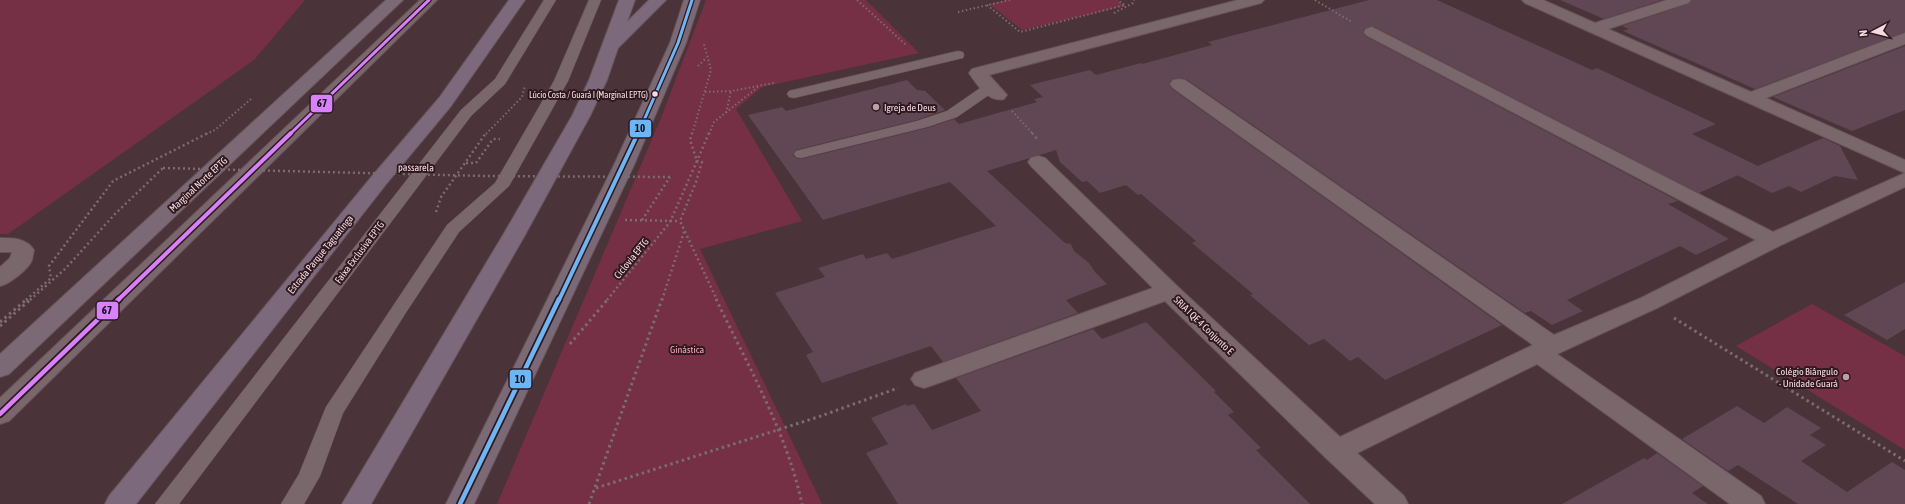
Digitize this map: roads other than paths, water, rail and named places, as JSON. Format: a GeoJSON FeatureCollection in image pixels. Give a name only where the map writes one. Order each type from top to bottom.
{"type":"FeatureCollection","features":[{"type":"Feature","properties":{"kind":"highway","name":"Estrada Parque Taguatinga"},"geometry":{"type":"LineString","coordinates":[[118,504],[380,178],[445,102],[517,0]]}},
{"type":"Feature","properties":{"kind":"highway"},"geometry":{"type":"LineString","coordinates":[[356,504],[514,235],[581,116],[598,80],[627,0]]}},
{"type":"Feature","properties":{"kind":"highway"},"geometry":{"type":"LineString","coordinates":[[610,47],[658,0]]}},
{"type":"Feature","properties":{"kind":"main road","name":"Marginal Norte EPTG"},"geometry":{"type":"LineString","coordinates":[[0,368],[395,0]]}},
{"type":"Feature","properties":{"kind":"main road"},"geometry":{"type":"LineString","coordinates":[[460,504],[624,165],[678,43],[692,0]]}},
{"type":"Feature","properties":{"kind":"street"},"geometry":{"type":"LineString","coordinates":[[0,414],[191,232],[429,0]]}},
{"type":"Feature","properties":{"kind":"street"},"geometry":{"type":"LineString","coordinates":[[995,91],[978,72],[1256,0]]}},
{"type":"Feature","properties":{"kind":"street"},"geometry":{"type":"LineString","coordinates":[[1530,0],[1905,167]]}},
{"type":"Feature","properties":{"kind":"street"},"geometry":{"type":"LineString","coordinates":[[1595,28],[1683,0]]}},
{"type":"Feature","properties":{"kind":"street"},"geometry":{"type":"LineString","coordinates":[[1372,32],[1773,240]]}},
{"type":"Feature","properties":{"kind":"street"},"geometry":{"type":"LineString","coordinates":[[1751,98],[1905,38]]}},
{"type":"Feature","properties":{"kind":"street"},"geometry":{"type":"LineString","coordinates":[[1179,84],[1545,350],[1751,504]]}},
{"type":"Feature","properties":{"kind":"street"},"geometry":{"type":"LineString","coordinates":[[1038,162],[1169,291]]}},
{"type":"Feature","properties":{"kind":"street"},"geometry":{"type":"LineString","coordinates":[[1336,450],[1545,350],[1649,303],[1773,240],[1905,179]]}},
{"type":"Feature","properties":{"kind":"street"},"geometry":{"type":"LineString","coordinates":[[0,245],[15,245],[23,250],[21,260],[0,279]]}},
{"type":"Feature","properties":{"kind":"street","name":"SRIA I QE 4 Conjunto E"},"geometry":{"type":"LineString","coordinates":[[924,379],[1169,291],[1394,504]]}},
{"type":"Feature","properties":{"kind":"lane","name":"Faixa Exclusiva EPTG"},"geometry":{"type":"LineString","coordinates":[[166,504],[466,113],[500,81],[550,0]]}},
{"type":"Feature","properties":{"kind":"lane"},"geometry":{"type":"LineString","coordinates":[[292,504],[309,476],[333,412],[399,310],[453,229],[501,186],[561,81],[595,0]]}},
{"type":"Feature","properties":{"kind":"lane"},"geometry":{"type":"LineString","coordinates":[[794,94],[958,55]]}},
{"type":"Feature","properties":{"kind":"lane"},"geometry":{"type":"LineString","coordinates":[[801,154],[922,124],[952,114],[995,91]]}},
{"type":"Feature","properties":{"kind":"place","name":"Lúcio Costa / Guará I (Marginal EPTG)"},"geometry":{"type":"Point","coordinates":[655,94]}},
{"type":"Feature","properties":{"kind":"place","name":"Igreja de Deus"},"geometry":{"type":"Point","coordinates":[876,107]}},
{"type":"Feature","properties":{"kind":"place","name":"Colégio Biângulo - Unidade Guará"},"geometry":{"type":"Point","coordinates":[1846,377]}},
{"type":"Feature","properties":{"kind":"park label","name":"Ginástica"},"geometry":{"type":"Point","coordinates":[687,349]}}]}
